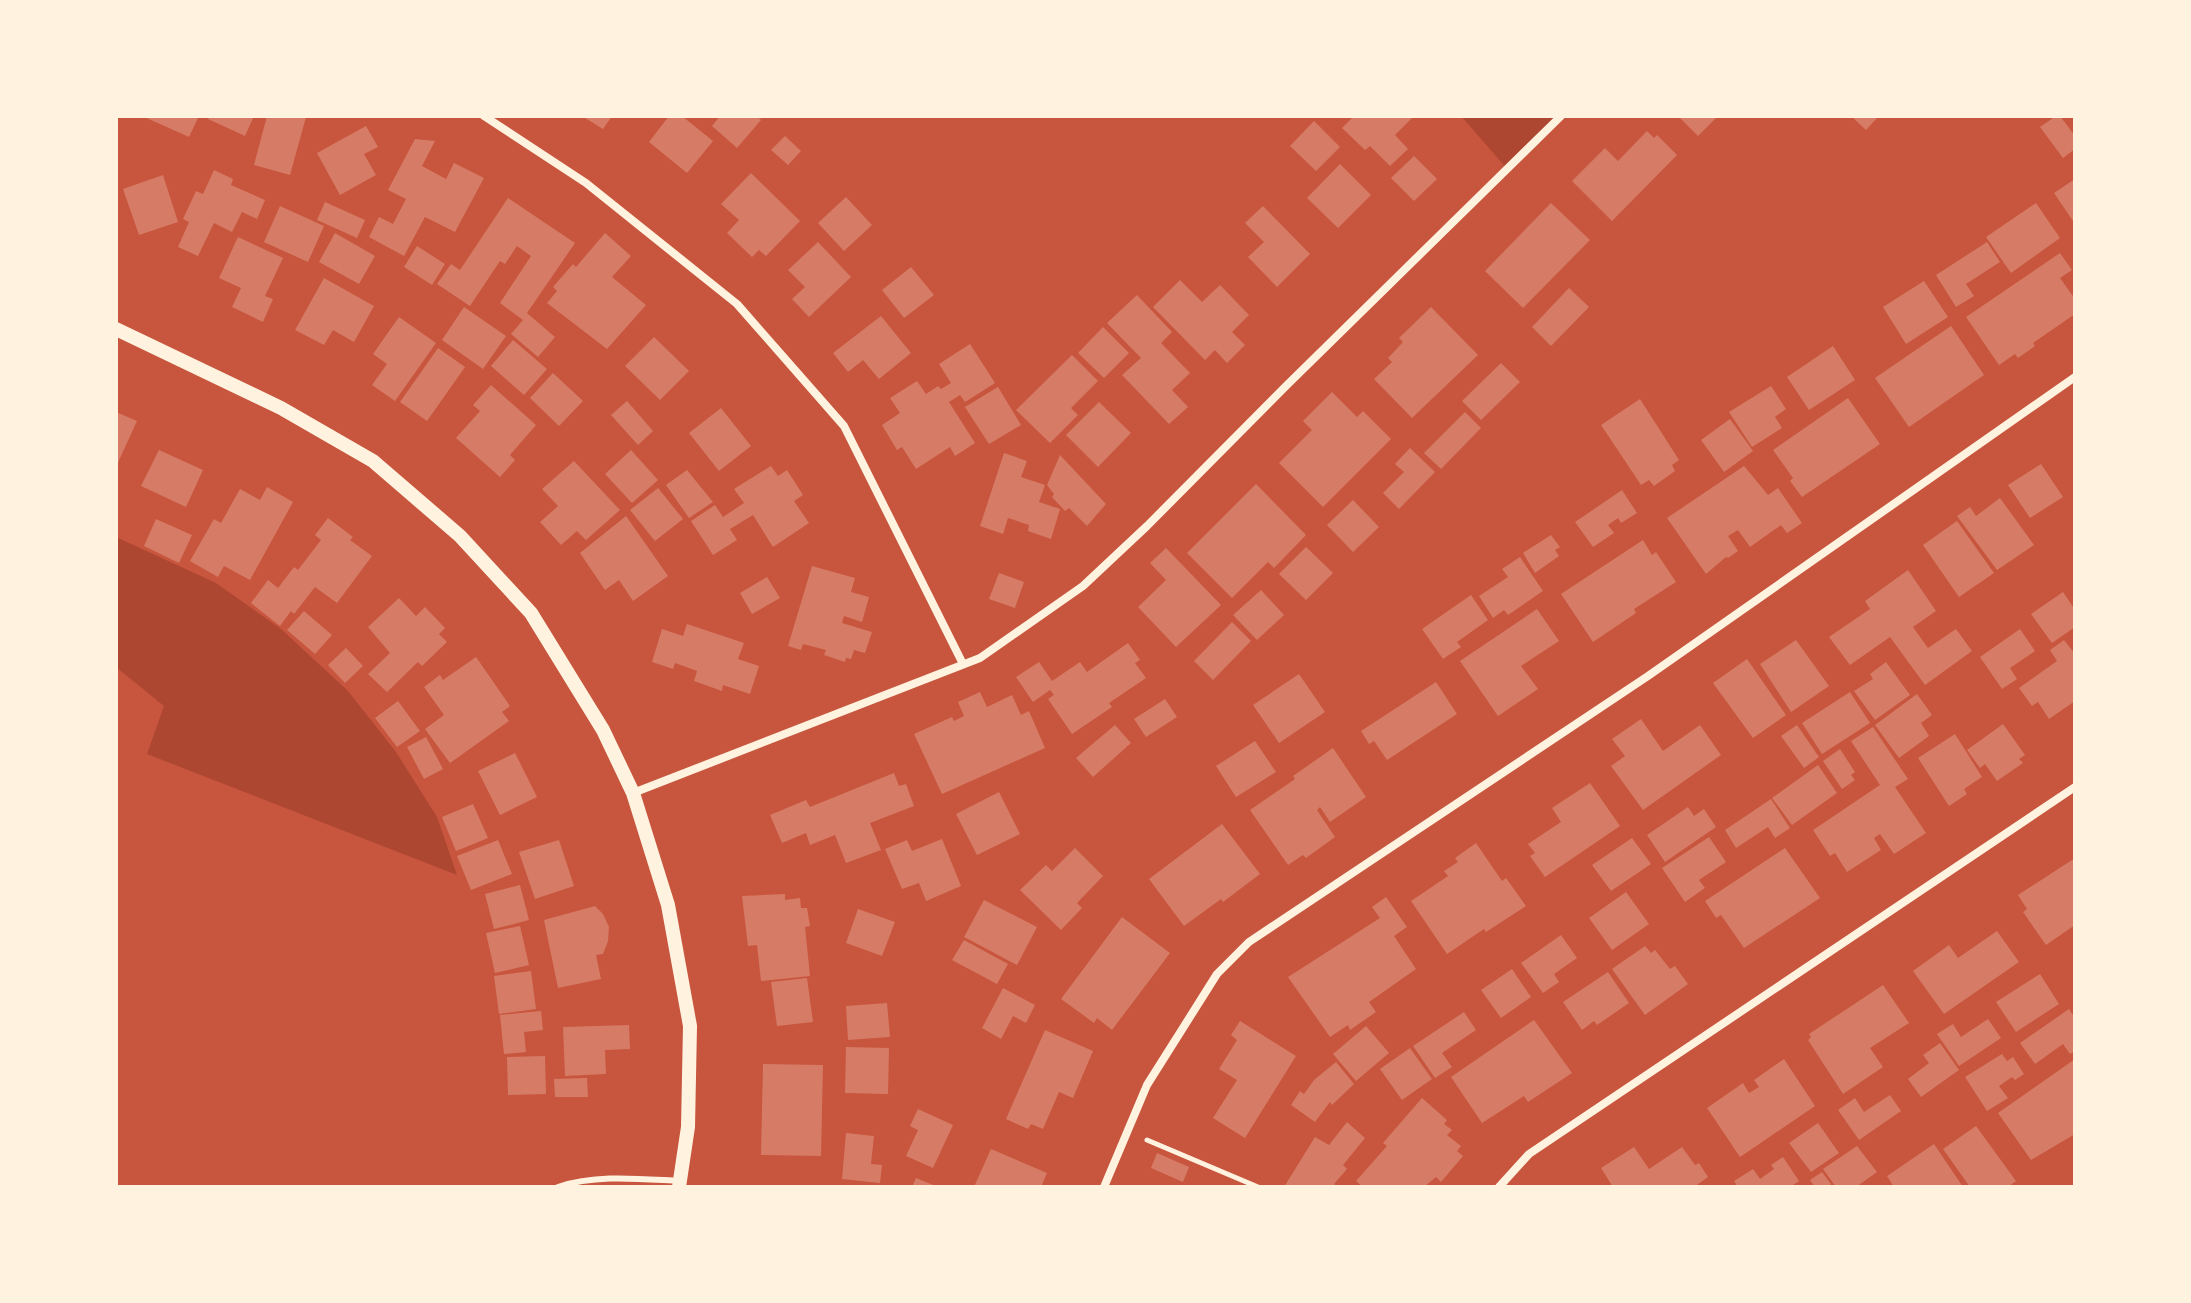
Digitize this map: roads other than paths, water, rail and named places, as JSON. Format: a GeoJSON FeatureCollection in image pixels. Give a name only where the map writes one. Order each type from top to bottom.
{"type":"FeatureCollection","features":[{"type":"Feature","properties":{"kind":"street"},"geometry":{"type":"LineString","coordinates":[[484,116],[586,183],[747,315],[844,426],[963,664]]}},
{"type":"Feature","properties":{"kind":"street"},"geometry":{"type":"LineString","coordinates":[[633,793],[980,658],[1083,586],[1561,116]]}},
{"type":"Feature","properties":{"kind":"street"},"geometry":{"type":"LineString","coordinates":[[116,329],[281,408],[373,461],[460,536],[531,613],[603,730],[633,793],[668,905],[690,1026],[688,1127],[679,1184]]}},
{"type":"Feature","properties":{"kind":"street"},"geometry":{"type":"LineString","coordinates":[[1104,1187],[1147,1085],[1217,974],[1249,942],[1648,676],[2075,377]]}},
{"type":"Feature","properties":{"kind":"street"},"geometry":{"type":"LineString","coordinates":[[1499,1187],[1529,1154],[2075,787]]}},
{"type":"Feature","properties":{"kind":"lane"},"geometry":{"type":"LineString","coordinates":[[558,1187],[574,1181],[628,1179],[679,1184]]}}]}
